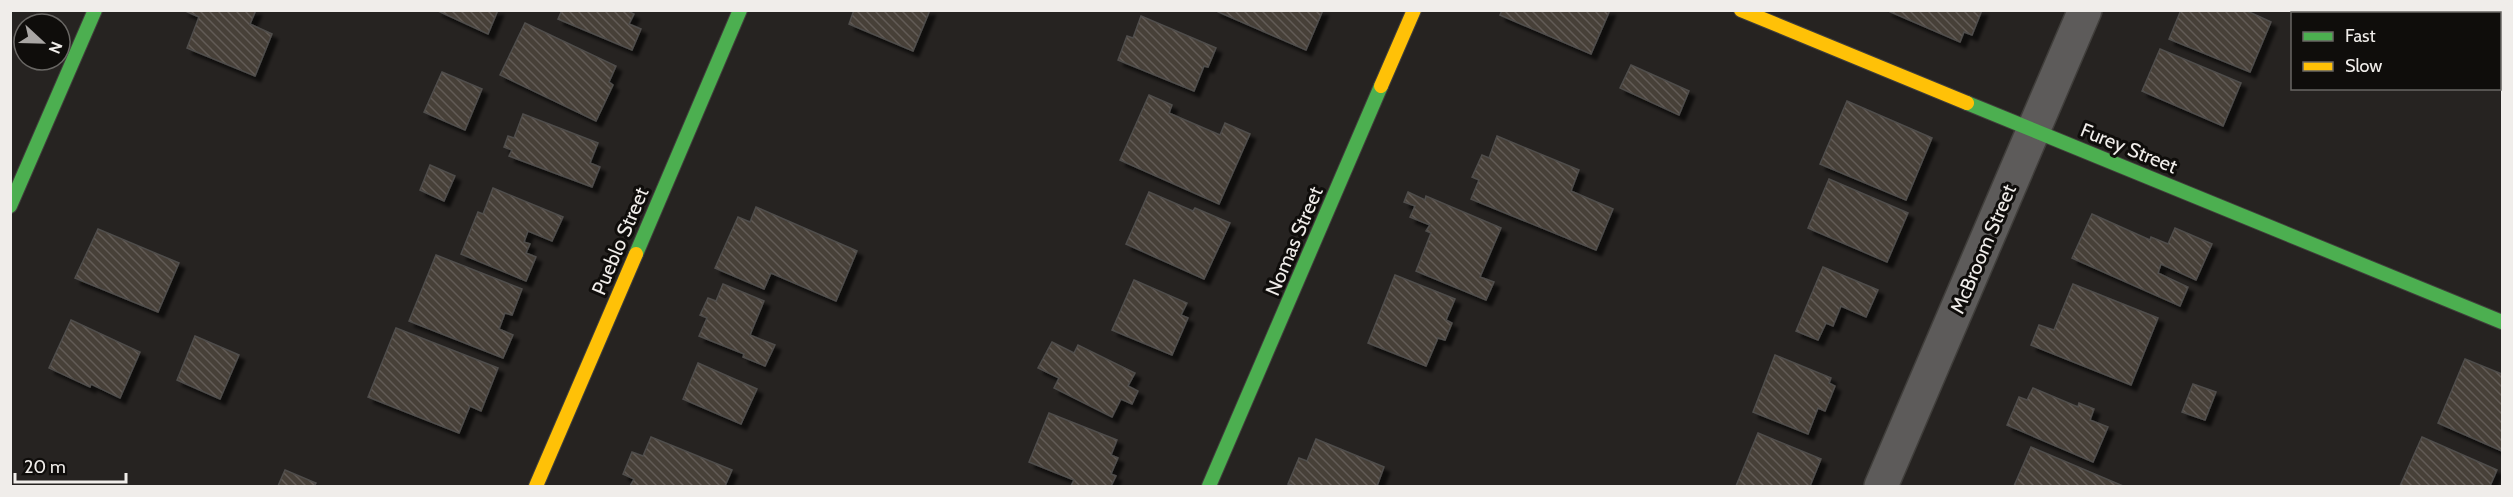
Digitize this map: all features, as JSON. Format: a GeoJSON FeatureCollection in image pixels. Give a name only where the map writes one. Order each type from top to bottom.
{"type":"FeatureCollection","features":[{"type":"Feature","properties":{"kind":"street"},"geometry":{"type":"LineString","coordinates":[[10,206],[95,10]]}},
{"type":"Feature","properties":{"kind":"street","name":"Pueblo Street"},"geometry":{"type":"LineString","coordinates":[[536,486],[740,10]]}},
{"type":"Feature","properties":{"kind":"street","name":"Nomas Street"},"geometry":{"type":"LineString","coordinates":[[1209,486],[1414,10]]}},
{"type":"Feature","properties":{"kind":"street","name":"Furey Street"},"geometry":{"type":"LineString","coordinates":[[1741,10],[2502,322]]}},
{"type":"Feature","properties":{"kind":"street","name":"McBroom Street"},"geometry":{"type":"LineString","coordinates":[[1881,486],[2085,10]]}},
{"type":"Feature","properties":{"kind":"building"},"geometry":{"type":"Polygon","coordinates":[[[183,10],[256,10],[250,24],[272,34],[255,76],[187,48],[199,17],[183,10]]]}},
{"type":"Feature","properties":{"kind":"building"},"geometry":{"type":"Polygon","coordinates":[[[436,10],[498,10],[488,34],[436,10]]]}},
{"type":"Feature","properties":{"kind":"building"},"geometry":{"type":"Polygon","coordinates":[[[562,10],[626,10],[634,14],[629,24],[641,29],[632,50],[558,19],[562,10]]]}},
{"type":"Feature","properties":{"kind":"building"},"geometry":{"type":"Polygon","coordinates":[[[854,10],[930,10],[913,51],[849,24],[854,10]]]}},
{"type":"Feature","properties":{"kind":"building"},"geometry":{"type":"Polygon","coordinates":[[[1214,10],[1323,10],[1306,50],[1214,10]]]}},
{"type":"Feature","properties":{"kind":"building"},"geometry":{"type":"Polygon","coordinates":[[[1502,10],[1610,10],[1591,54],[1500,15],[1502,10]]]}},
{"type":"Feature","properties":{"kind":"building"},"geometry":{"type":"Polygon","coordinates":[[[1886,10],[1982,10],[1972,35],[1964,32],[1960,42],[1886,10]]]}},
{"type":"Feature","properties":{"kind":"building"},"geometry":{"type":"Polygon","coordinates":[[[2181,10],[2245,10],[2271,22],[2250,72],[2169,39],[2181,10]]]}},
{"type":"Feature","properties":{"kind":"building"},"geometry":{"type":"Polygon","coordinates":[[[1141,16],[1216,48],[1208,67],[1204,66],[1194,91],[1118,60],[1127,36],[1133,38],[1141,16]]]}},
{"type":"Feature","properties":{"kind":"building"},"geometry":{"type":"Polygon","coordinates":[[[525,23],[616,66],[609,82],[613,85],[596,121],[500,75],[525,23]]]}},
{"type":"Feature","properties":{"kind":"building"},"geometry":{"type":"Polygon","coordinates":[[[2160,49],[2241,83],[2223,126],[2142,91],[2160,49]]]}},
{"type":"Feature","properties":{"kind":"building"},"geometry":{"type":"Polygon","coordinates":[[[1631,65],[1689,91],[1679,115],[1620,88],[1631,65]]]}},
{"type":"Feature","properties":{"kind":"building"},"geometry":{"type":"Polygon","coordinates":[[[442,72],[482,89],[465,130],[424,112],[442,72]]]}},
{"type":"Feature","properties":{"kind":"building"},"geometry":{"type":"Polygon","coordinates":[[[1149,95],[1172,105],[1169,113],[1220,135],[1225,123],[1250,134],[1219,204],[1120,160],[1149,95]]]}},
{"type":"Feature","properties":{"kind":"building"},"geometry":{"type":"Polygon","coordinates":[[[1847,101],[1932,138],[1906,200],[1820,164],[1847,101]]]}},
{"type":"Feature","properties":{"kind":"building"},"geometry":{"type":"Polygon","coordinates":[[[523,114],[598,143],[590,163],[600,167],[592,187],[509,156],[512,150],[504,147],[508,136],[514,138],[523,114]]]}},
{"type":"Feature","properties":{"kind":"building"},"geometry":{"type":"Polygon","coordinates":[[[1497,136],[1579,170],[1571,191],[1613,209],[1596,250],[1471,199],[1479,180],[1472,177],[1482,155],[1489,158],[1497,136]]]}},
{"type":"Feature","properties":{"kind":"building"},"geometry":{"type":"Polygon","coordinates":[[[430,165],[455,176],[444,201],[420,190],[430,165]]]}},
{"type":"Feature","properties":{"kind":"building"},"geometry":{"type":"Polygon","coordinates":[[[1829,179],[1908,213],[1887,262],[1808,228],[1829,179]]]}},
{"type":"Feature","properties":{"kind":"building"},"geometry":{"type":"Polygon","coordinates":[[[493,188],[563,217],[552,241],[528,231],[524,242],[530,244],[526,253],[536,257],[526,281],[461,254],[478,212],[483,214],[493,188]]]}},
{"type":"Feature","properties":{"kind":"building"},"geometry":{"type":"Polygon","coordinates":[[[1149,192],[1193,211],[1195,208],[1230,223],[1204,279],[1126,244],[1149,192]]]}},
{"type":"Feature","properties":{"kind":"building"},"geometry":{"type":"Polygon","coordinates":[[[1408,192],[1425,200],[1426,196],[1501,228],[1480,277],[1494,282],[1486,300],[1416,271],[1431,233],[1426,231],[1430,225],[1410,217],[1415,206],[1404,202],[1408,192]]]}},
{"type":"Feature","properties":{"kind":"building"},"geometry":{"type":"Polygon","coordinates":[[[756,207],[857,251],[836,301],[771,273],[764,289],[715,268],[738,217],[750,222],[756,207]]]}},
{"type":"Feature","properties":{"kind":"building"},"geometry":{"type":"Polygon","coordinates":[[[2092,214],[2150,240],[2151,237],[2168,244],[2175,228],[2212,244],[2196,280],[2161,264],[2158,273],[2188,287],[2180,306],[2072,258],[2092,214]]]}},
{"type":"Feature","properties":{"kind":"building"},"geometry":{"type":"Polygon","coordinates":[[[98,229],[179,263],[158,312],[75,278],[98,229]]]}},
{"type":"Feature","properties":{"kind":"building"},"geometry":{"type":"Polygon","coordinates":[[[436,255],[522,289],[512,315],[505,313],[499,329],[513,335],[503,358],[409,321],[436,255]]]}},
{"type":"Feature","properties":{"kind":"building"},"geometry":{"type":"Polygon","coordinates":[[[1823,267],[1878,290],[1866,317],[1841,306],[1833,326],[1826,323],[1818,340],[1796,331],[1823,267]]]}},
{"type":"Feature","properties":{"kind":"building"},"geometry":{"type":"Polygon","coordinates":[[[1395,275],[1455,299],[1446,320],[1452,323],[1445,340],[1438,338],[1426,366],[1368,343],[1395,275]]]}},
{"type":"Feature","properties":{"kind":"building"},"geometry":{"type":"Polygon","coordinates":[[[1134,280],[1187,303],[1181,315],[1188,318],[1172,355],[1112,330],[1134,280]]]}},
{"type":"Feature","properties":{"kind":"building"},"geometry":{"type":"Polygon","coordinates":[[[723,284],[764,301],[750,335],[775,345],[765,366],[743,357],[744,354],[699,336],[707,318],[700,315],[708,298],[716,301],[723,284]]]}},
{"type":"Feature","properties":{"kind":"building"},"geometry":{"type":"Polygon","coordinates":[[[2073,284],[2158,318],[2131,385],[2031,345],[2039,325],[2054,330],[2073,284]]]}},
{"type":"Feature","properties":{"kind":"building"},"geometry":{"type":"Polygon","coordinates":[[[71,320],[140,352],[120,398],[49,368],[71,320]]]}},
{"type":"Feature","properties":{"kind":"building"},"geometry":{"type":"Polygon","coordinates":[[[396,328],[498,368],[481,411],[470,406],[459,433],[368,397],[396,328]]]}},
{"type":"Feature","properties":{"kind":"building"},"geometry":{"type":"Polygon","coordinates":[[[195,336],[239,355],[220,399],[177,380],[195,336]]]}},
{"type":"Feature","properties":{"kind":"building"},"geometry":{"type":"Polygon","coordinates":[[[1052,342],[1074,353],[1078,345],[1135,373],[1128,386],[1138,391],[1132,404],[1121,399],[1112,417],[1054,388],[1059,378],[1038,368],[1052,342]]]}},
{"type":"Feature","properties":{"kind":"building"},"geometry":{"type":"Polygon","coordinates":[[[1775,355],[1831,378],[1829,383],[1835,386],[1825,411],[1818,408],[1808,434],[1753,412],[1775,355]]]}},
{"type":"Feature","properties":{"kind":"building"},"geometry":{"type":"Polygon","coordinates":[[[2465,359],[2502,374],[2502,451],[2438,423],[2465,359]]]}},
{"type":"Feature","properties":{"kind":"building"},"geometry":{"type":"Polygon","coordinates":[[[698,363],[757,389],[741,424],[683,399],[698,363]]]}},
{"type":"Feature","properties":{"kind":"building"},"geometry":{"type":"Polygon","coordinates":[[[2193,384],[2216,392],[2205,420],[2182,412],[2193,384]]]}},
{"type":"Feature","properties":{"kind":"building"},"geometry":{"type":"Polygon","coordinates":[[[2033,388],[2078,407],[2079,403],[2094,409],[2090,420],[2108,427],[2093,462],[2007,425],[2019,397],[2027,400],[2033,388]]]}},
{"type":"Feature","properties":{"kind":"building"},"geometry":{"type":"Polygon","coordinates":[[[1049,413],[1117,440],[1111,455],[1118,458],[1111,474],[1116,476],[1111,486],[1071,486],[1074,480],[1029,462],[1049,413]]]}},
{"type":"Feature","properties":{"kind":"building"},"geometry":{"type":"Polygon","coordinates":[[[1758,433],[1821,459],[1810,486],[1736,486],[1758,433]]]}},
{"type":"Feature","properties":{"kind":"building"},"geometry":{"type":"Polygon","coordinates":[[[651,437],[732,470],[725,486],[630,486],[634,479],[623,474],[632,452],[643,456],[651,437]]]}},
{"type":"Feature","properties":{"kind":"building"},"geometry":{"type":"Polygon","coordinates":[[[2422,437],[2497,470],[2490,486],[2400,486],[2422,437]]]}},
{"type":"Feature","properties":{"kind":"building"},"geometry":{"type":"Polygon","coordinates":[[[1316,439],[1384,467],[1377,486],[1295,486],[1288,484],[1299,458],[1307,461],[1316,439]]]}},
{"type":"Feature","properties":{"kind":"building"},"geometry":{"type":"Polygon","coordinates":[[[2031,447],[2123,486],[2014,486],[2031,447]]]}},
{"type":"Feature","properties":{"kind":"building"},"geometry":{"type":"Polygon","coordinates":[[[285,470],[316,483],[314,486],[278,486],[285,470]]]}},
{"type":"Feature","properties":{"kind":"traffic: fast"},"geometry":{"type":"LineString","coordinates":[[10,206],[95,10]]}},
{"type":"Feature","properties":{"kind":"traffic: fast"},"geometry":{"type":"LineString","coordinates":[[636,254],[740,10]]}},
{"type":"Feature","properties":{"kind":"traffic: fast"},"geometry":{"type":"LineString","coordinates":[[1209,486],[1381,86]]}},
{"type":"Feature","properties":{"kind":"traffic: fast"},"geometry":{"type":"LineString","coordinates":[[1967,103],[2502,322]]}},
{"type":"Feature","properties":{"kind":"traffic: slow"},"geometry":{"type":"LineString","coordinates":[[1381,86],[1414,10]]}},
{"type":"Feature","properties":{"kind":"traffic: slow"},"geometry":{"type":"LineString","coordinates":[[1741,10],[1967,103]]}},
{"type":"Feature","properties":{"kind":"traffic: slow"},"geometry":{"type":"LineString","coordinates":[[536,486],[636,254]]}}]}
